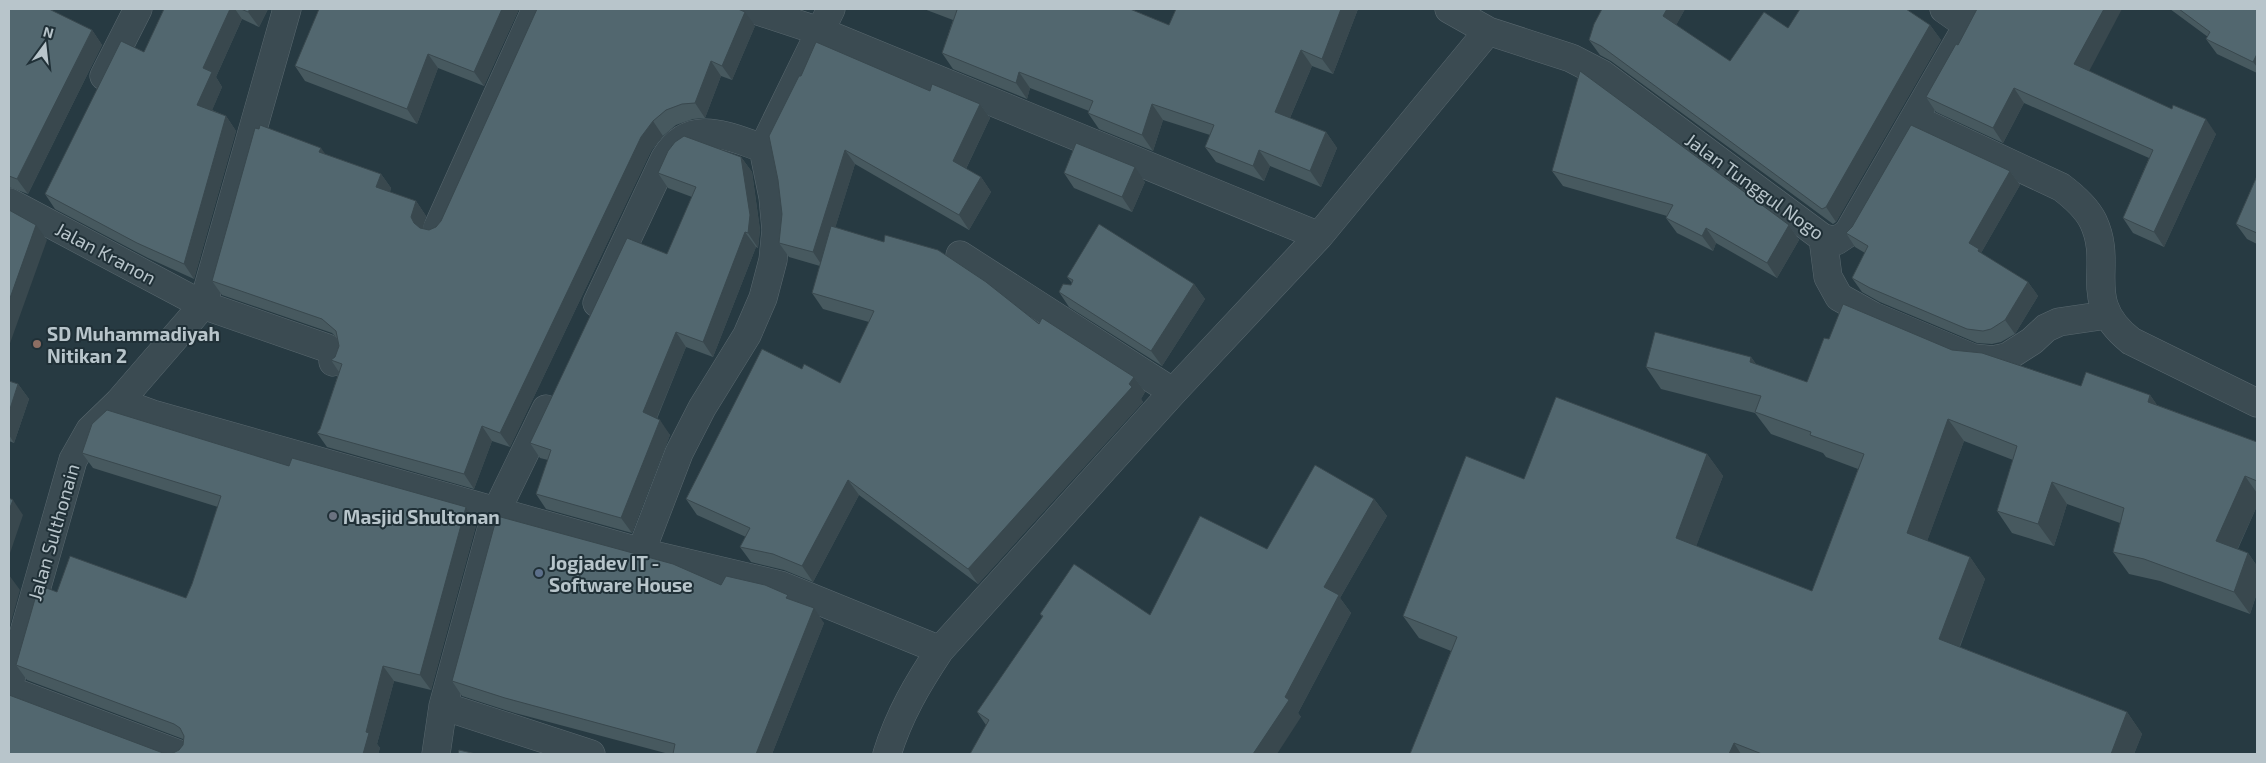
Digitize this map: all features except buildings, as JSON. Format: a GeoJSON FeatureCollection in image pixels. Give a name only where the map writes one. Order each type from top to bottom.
{"type":"FeatureCollection","features":[{"type":"Feature","properties":{"kind":"street"},"geometry":{"type":"LineString","coordinates":[[95,95],[138,9]]}},
{"type":"Feature","properties":{"kind":"street"},"geometry":{"type":"LineString","coordinates":[[204,305],[288,9]]}},
{"type":"Feature","properties":{"kind":"street"},"geometry":{"type":"LineString","coordinates":[[437,229],[536,9]]}},
{"type":"Feature","properties":{"kind":"street"},"geometry":{"type":"LineString","coordinates":[[752,9],[826,20],[1319,236]]}},
{"type":"Feature","properties":{"kind":"street","name":"Jalan Tunggul Nogo"},"geometry":{"type":"LineString","coordinates":[[1449,9],[1488,31],[1571,58],[1602,74],[1823,238],[1836,241],[1848,233],[1973,17]]}},
{"type":"Feature","properties":{"kind":"street"},"geometry":{"type":"LineString","coordinates":[[1944,9],[1973,17]]}},
{"type":"Feature","properties":{"kind":"street"},"geometry":{"type":"LineString","coordinates":[[641,552],[679,453],[702,408],[748,335],[763,298],[773,260],[776,230],[773,197],[763,148],[826,20]]}},
{"type":"Feature","properties":{"kind":"street"},"geometry":{"type":"LineString","coordinates":[[887,754],[894,732],[911,693],[940,650],[1173,392],[1319,236],[1488,31]]}},
{"type":"Feature","properties":{"kind":"street"},"geometry":{"type":"LineString","coordinates":[[1915,119],[2061,187],[2076,199],[2092,219],[2099,237],[2101,294],[2107,315],[2115,328],[2131,341],[2257,402]]}},
{"type":"Feature","properties":{"kind":"street"},"geometry":{"type":"LineString","coordinates":[[587,324],[673,144],[698,133],[714,134],[763,148]]}},
{"type":"Feature","properties":{"kind":"street"},"geometry":{"type":"LineString","coordinates":[[34,216],[47,190]]}},
{"type":"Feature","properties":{"kind":"street","name":"Jalan Kranon"},"geometry":{"type":"LineString","coordinates":[[9,202],[204,305],[327,348],[334,356],[333,362]]}},
{"type":"Feature","properties":{"kind":"street"},"geometry":{"type":"LineString","coordinates":[[1823,238],[1828,277],[1839,297],[1874,316],[1973,358],[1993,360],[2007,357],[2032,341],[2046,328],[2059,322],[2107,315]]}},
{"type":"Feature","properties":{"kind":"street"},"geometry":{"type":"LineString","coordinates":[[960,255],[1173,392]]}},
{"type":"Feature","properties":{"kind":"street","name":"Jalan Sulthonain"},"geometry":{"type":"LineString","coordinates":[[9,685],[72,460],[90,430],[119,402],[204,305]]}},
{"type":"Feature","properties":{"kind":"street"},"geometry":{"type":"LineString","coordinates":[[436,754],[443,706],[496,512],[558,384]]}},
{"type":"Feature","properties":{"kind":"street"},"geometry":{"type":"LineString","coordinates":[[119,402],[152,414],[496,512],[641,552],[780,585],[940,650]]}},
{"type":"Feature","properties":{"kind":"street"},"geometry":{"type":"LineString","coordinates":[[9,690],[179,754]]}},
{"type":"Feature","properties":{"kind":"street"},"geometry":{"type":"LineString","coordinates":[[443,706],[591,754]]}},
{"type":"Feature","properties":{"kind":"place","name":"SD Muhammadiyah Nitikan 2"},"geometry":{"type":"Point","coordinates":[37,344]}},
{"type":"Feature","properties":{"kind":"place","name":"Masjid Shultonan"},"geometry":{"type":"Point","coordinates":[333,516]}},
{"type":"Feature","properties":{"kind":"place","name":"Jogjadev IT - Software House"},"geometry":{"type":"Point","coordinates":[539,573]}}]}
